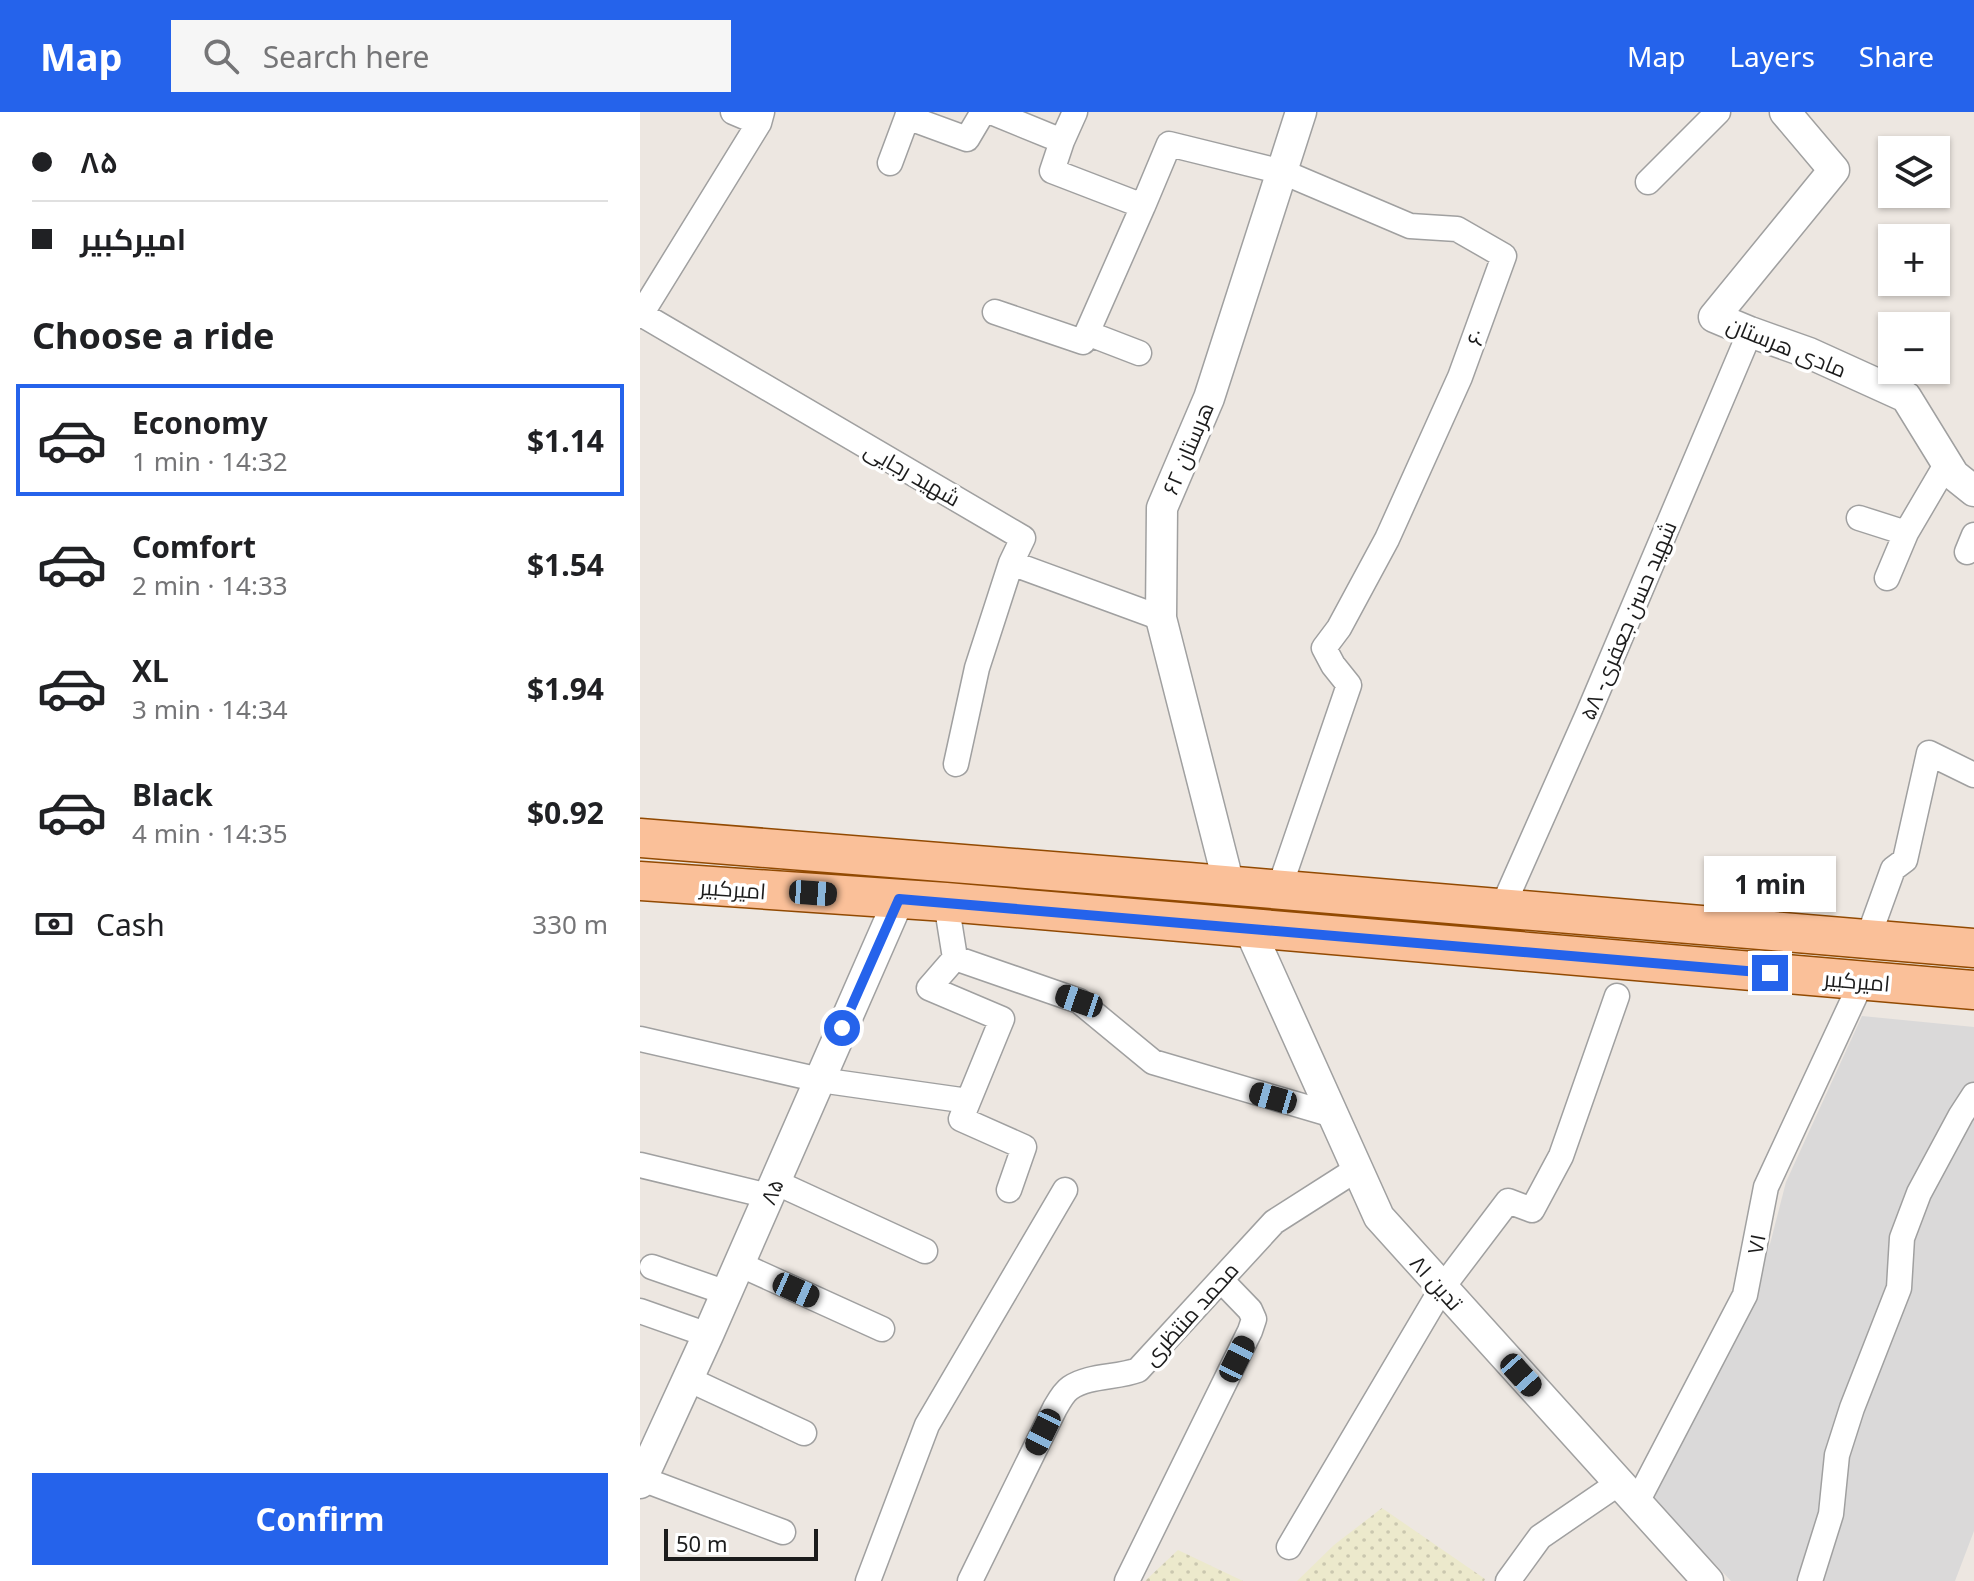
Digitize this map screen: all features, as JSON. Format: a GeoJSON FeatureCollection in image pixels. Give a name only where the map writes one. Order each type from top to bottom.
{"type":"FeatureCollection","features":[{"type":"Feature","properties":{"kind":"main road","name":"امیرکبیر"},"geometry":{"type":"LineString","coordinates":[[640,838],[1974,948]]}},
{"type":"Feature","properties":{"kind":"main road"},"geometry":{"type":"LineString","coordinates":[[658,882],[682,843]]}},
{"type":"Feature","properties":{"kind":"main road"},"geometry":{"type":"LineString","coordinates":[[728,887],[731,847]]}},
{"type":"Feature","properties":{"kind":"main road","name":"امیرکبیر"},"geometry":{"type":"LineString","coordinates":[[658,882],[946,902],[1974,990]]}},
{"type":"Feature","properties":{"kind":"street"},"geometry":{"type":"LineString","coordinates":[[640,315],[760,118],[733,112]]}},
{"type":"Feature","properties":{"kind":"street"},"geometry":{"type":"LineString","coordinates":[[890,163],[908,115],[967,139],[983,112]]}},
{"type":"Feature","properties":{"kind":"street"},"geometry":{"type":"LineString","coordinates":[[991,112],[1062,141]]}},
{"type":"Feature","properties":{"kind":"street"},"geometry":{"type":"LineString","coordinates":[[995,312],[1083,342],[1143,206],[1052,171],[1075,112]]}},
{"type":"Feature","properties":{"kind":"street","name":"هرستان ۶۲"},"geometry":{"type":"LineString","coordinates":[[1229,885],[1161,618],[1162,508],[1209,398],[1301,112]]}},
{"type":"Feature","properties":{"kind":"street"},"geometry":{"type":"LineString","coordinates":[[1648,182],[1718,112]]}},
{"type":"Feature","properties":{"kind":"street","name":"مادی هرستان"},"geometry":{"type":"LineString","coordinates":[[1785,112],[1834,170],[1714,317],[1809,353],[1906,397],[1954,475],[1974,491]]}},
{"type":"Feature","properties":{"kind":"street","name":"۶۰"},"geometry":{"type":"LineString","coordinates":[[1143,206],[1169,144],[1283,172],[1410,226],[1457,229],[1504,256],[1460,377],[1387,539],[1339,628],[1324,648],[1349,685],[1279,889]]}},
{"type":"Feature","properties":{"kind":"street","name":"شهید رجایی"},"geometry":{"type":"LineString","coordinates":[[640,315],[1023,538],[1011,563]]}},
{"type":"Feature","properties":{"kind":"street","name":"شهید حسن جعفری- ۵۸"},"geometry":{"type":"LineString","coordinates":[[1502,908],[1750,332]]}},
{"type":"Feature","properties":{"kind":"street"},"geometry":{"type":"LineString","coordinates":[[1087,333],[1139,353]]}},
{"type":"Feature","properties":{"kind":"street"},"geometry":{"type":"LineString","coordinates":[[1887,578],[1906,533],[1947,463]]}},
{"type":"Feature","properties":{"kind":"street"},"geometry":{"type":"LineString","coordinates":[[1859,518],[1906,533]]}},
{"type":"Feature","properties":{"kind":"street"},"geometry":{"type":"LineString","coordinates":[[956,764],[977,668],[1011,563],[1161,618]]}},
{"type":"Feature","properties":{"kind":"street"},"geometry":{"type":"LineString","coordinates":[[1868,938],[1893,869],[1905,860],[1929,753],[1974,775]]}},
{"type":"Feature","properties":{"kind":"street","name":"۸۵"},"geometry":{"type":"LineString","coordinates":[[641,1481],[727,1293],[899,899]]}},
{"type":"Feature","properties":{"kind":"street"},"geometry":{"type":"LineString","coordinates":[[946,902],[955,958]]}},
{"type":"Feature","properties":{"kind":"street","name":"تدین ۸۱"},"geometry":{"type":"LineString","coordinates":[[1249,928],[1379,1217],[1708,1581]]}},
{"type":"Feature","properties":{"kind":"street"},"geometry":{"type":"LineString","coordinates":[[955,958],[929,988],[1002,1019],[961,1119],[1024,1147],[1009,1190]]}},
{"type":"Feature","properties":{"kind":"street"},"geometry":{"type":"LineString","coordinates":[[955,958],[1079,1001],[1153,1062],[1333,1115]]}},
{"type":"Feature","properties":{"kind":"street","name":"۷۱"},"geometry":{"type":"LineString","coordinates":[[1508,1581],[1540,1537],[1628,1492],[1745,1295],[1766,1187],[1862,981]]}},
{"type":"Feature","properties":{"kind":"street"},"geometry":{"type":"LineString","coordinates":[[1289,1547],[1442,1288],[1508,1201],[1532,1210],[1561,1156],[1617,996]]}},
{"type":"Feature","properties":{"kind":"street"},"geometry":{"type":"LineString","coordinates":[[640,1039],[820,1080],[968,1101]]}},
{"type":"Feature","properties":{"kind":"street"},"geometry":{"type":"LineString","coordinates":[[1810,1581],[1831,1514],[1837,1455],[1899,1288],[1902,1238],[1919,1193],[1974,1095]]}},
{"type":"Feature","properties":{"kind":"street"},"geometry":{"type":"LineString","coordinates":[[640,1165],[772,1189],[925,1251]]}},
{"type":"Feature","properties":{"kind":"street","name":"محمد منتظری"},"geometry":{"type":"LineString","coordinates":[[970,1581],[1055,1408],[1068,1389],[1086,1380],[1138,1370],[1274,1222],[1357,1169]]}},
{"type":"Feature","properties":{"kind":"street"},"geometry":{"type":"LineString","coordinates":[[868,1581],[927,1425],[1065,1190]]}},
{"type":"Feature","properties":{"kind":"street"},"geometry":{"type":"LineString","coordinates":[[739,1264],[882,1329]]}},
{"type":"Feature","properties":{"kind":"street"},"geometry":{"type":"LineString","coordinates":[[652,1267],[727,1293]]}},
{"type":"Feature","properties":{"kind":"street"},"geometry":{"type":"LineString","coordinates":[[1127,1581],[1254,1319],[1250,1310],[1221,1280]]}},
{"type":"Feature","properties":{"kind":"street"},"geometry":{"type":"LineString","coordinates":[[640,1311],[708,1335]]}},
{"type":"Feature","properties":{"kind":"street"},"geometry":{"type":"LineString","coordinates":[[688,1379],[804,1433]]}},
{"type":"Feature","properties":{"kind":"street"},"geometry":{"type":"LineString","coordinates":[[641,1481],[783,1532]]}},
{"type":"Feature","properties":{"kind":"shaded area"},"geometry":{"type":"Polygon","coordinates":[[[1862,1016],[1974,1027],[1974,1531],[1955,1581],[1731,1581],[1653,1499],[1770,1244],[1786,1182],[1862,1016]]]}},
{"type":"Feature","properties":{"kind":"shaded area"},"geometry":{"type":"Polygon","coordinates":[[[1382,1508],[1484,1581],[1297,1581],[1334,1545],[1382,1508]]]}},
{"type":"Feature","properties":{"kind":"shaded area"},"geometry":{"type":"Polygon","coordinates":[[[1178,1550],[1243,1581],[1145,1581],[1178,1550]]]}},
{"type":"Feature","properties":{"kind":"route"},"geometry":{"type":"LineString","coordinates":[[842,1028],[899,899],[1770,973]]}}]}
